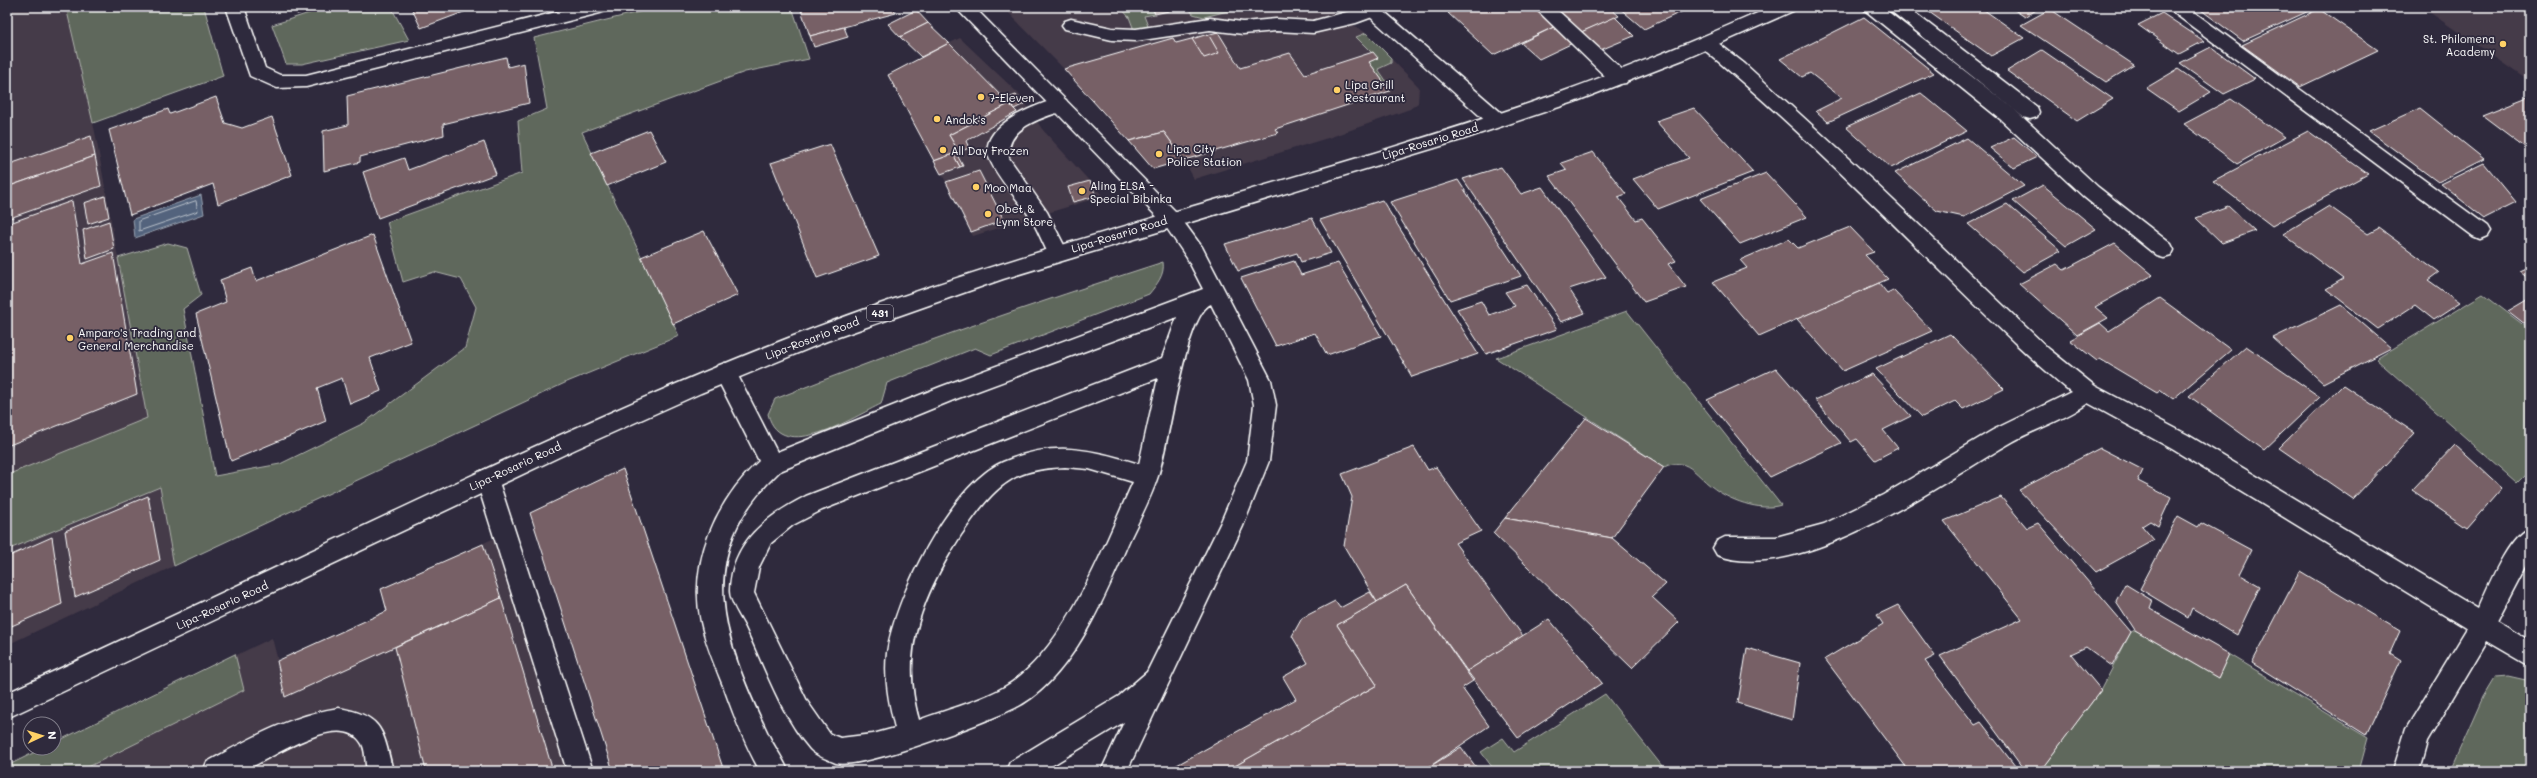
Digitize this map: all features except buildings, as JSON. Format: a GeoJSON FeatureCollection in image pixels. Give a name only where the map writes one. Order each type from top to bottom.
{"type":"FeatureCollection","features":[{"type":"Feature","properties":{"kind":"street"},"geometry":{"type":"LineString","coordinates":[[235,7],[256,72],[277,82],[306,81],[596,7]]}},
{"type":"Feature","properties":{"kind":"street"},"geometry":{"type":"LineString","coordinates":[[964,7],[1170,218],[1195,253],[1206,297],[1260,380],[1265,405],[1264,430],[1258,461],[1231,526],[1156,680],[1114,771]]}},
{"type":"Feature","properties":{"kind":"street"},"geometry":{"type":"LineString","coordinates":[[1543,7],[1618,78]]}},
{"type":"Feature","properties":{"kind":"street","name":"Lipa-Rosario Road"},"geometry":{"type":"LineString","coordinates":[[7,706],[609,421],[725,372],[886,310],[1058,253],[1170,218],[1327,173],[1497,120],[1618,78],[1707,43],[1787,7]]}},
{"type":"Feature","properties":{"kind":"street"},"geometry":{"type":"LineString","coordinates":[[1870,7],[2007,114],[2091,192],[2164,250]]}},
{"type":"Feature","properties":{"kind":"street"},"geometry":{"type":"LineString","coordinates":[[1896,7],[2030,112]]}},
{"type":"Feature","properties":{"kind":"street"},"geometry":{"type":"LineString","coordinates":[[2176,7],[2480,231]]}},
{"type":"Feature","properties":{"kind":"street"},"geometry":{"type":"LineString","coordinates":[[1071,25],[1112,34],[1136,35],[1172,31],[1210,24],[1242,28],[1276,24],[1313,27],[1350,19],[1370,9],[1497,120]]}},
{"type":"Feature","properties":{"kind":"street"},"geometry":{"type":"LineString","coordinates":[[1707,43],[1738,68],[1865,185],[2041,354],[2086,392],[2180,442],[2530,654]]}},
{"type":"Feature","properties":{"kind":"street"},"geometry":{"type":"LineString","coordinates":[[1058,253],[1040,217],[999,159],[996,149],[999,139],[1011,128],[1059,105]]}},
{"type":"Feature","properties":{"kind":"street"},"geometry":{"type":"LineString","coordinates":[[1171,364],[814,503],[784,518],[763,536],[747,565],[742,593],[798,710],[821,743],[839,751],[855,750],[910,736],[1007,699],[1024,688],[1047,665],[1070,636],[1091,600],[1147,476],[1162,418],[1171,364],[1180,331],[1188,315],[1206,297]]}},
{"type":"Feature","properties":{"kind":"street"},"geometry":{"type":"LineString","coordinates":[[775,771],[762,753],[725,659],[711,611],[711,571],[720,532],[738,498],[756,478],[772,464],[948,393],[1206,297]]}},
{"type":"Feature","properties":{"kind":"street"},"geometry":{"type":"LineString","coordinates":[[725,372],[772,464]]}},
{"type":"Feature","properties":{"kind":"street"},"geometry":{"type":"LineString","coordinates":[[1725,548],[1776,548],[1839,527],[1878,508],[2013,431],[2070,406],[2086,392]]}},
{"type":"Feature","properties":{"kind":"street"},"geometry":{"type":"LineString","coordinates":[[910,736],[898,675],[902,635],[910,603],[922,577],[967,506],[1000,475],[1021,465],[1054,458],[1083,458],[1147,476]]}},
{"type":"Feature","properties":{"kind":"street"},"geometry":{"type":"LineString","coordinates":[[487,479],[580,771]]}},
{"type":"Feature","properties":{"kind":"street"},"geometry":{"type":"LineString","coordinates":[[2406,771],[2415,738],[2483,625],[2510,569],[2530,538]]}},
{"type":"Feature","properties":{"kind":"street"},"geometry":{"type":"LineString","coordinates":[[1019,771],[1128,705],[1156,680]]}},
{"type":"Feature","properties":{"kind":"street"},"geometry":{"type":"LineString","coordinates":[[216,771],[309,724],[333,719],[350,721],[364,727],[372,736],[380,771]]}},
{"type":"Feature","properties":{"kind":"shaded area","name":"Amparo's Trading and General Merchandise"},"geometry":{"type":"Polygon","coordinates":[[[7,7],[66,7],[95,132],[174,566],[7,645],[7,7]]]}},
{"type":"Feature","properties":{"kind":"shaded area"},"geometry":{"type":"Polygon","coordinates":[[[66,7],[204,7],[223,76],[93,123],[66,7]]]}},
{"type":"Feature","properties":{"kind":"shaded area"},"geometry":{"type":"Polygon","coordinates":[[[328,7],[391,7],[409,40],[302,64],[286,64],[272,25],[328,7]]]}},
{"type":"Feature","properties":{"kind":"shaded area"},"geometry":{"type":"Polygon","coordinates":[[[659,7],[792,7],[809,59],[745,72],[582,132],[679,336],[567,382],[174,566],[160,487],[7,550],[7,475],[147,418],[118,258],[168,243],[187,248],[201,295],[183,309],[215,476],[280,464],[364,423],[465,348],[476,307],[461,279],[434,272],[403,282],[387,222],[522,173],[518,121],[547,109],[534,38],[659,7]]]}},
{"type":"Feature","properties":{"kind":"shaded area"},"geometry":{"type":"Polygon","coordinates":[[[1003,7],[1326,7],[1366,33],[1419,87],[1418,103],[1410,109],[1331,137],[1194,179],[1184,160],[1164,132],[1129,141],[1064,69],[1003,7]]]}},
{"type":"Feature","properties":{"kind":"shaded area"},"geometry":{"type":"Polygon","coordinates":[[[1120,7],[1152,7],[1155,14],[1144,16],[1148,26],[1134,30],[1129,17],[1120,7]]]}},
{"type":"Feature","properties":{"kind":"shaded area"},"geometry":{"type":"Polygon","coordinates":[[[1188,7],[1244,7],[1204,17],[1193,14],[1188,7]]]}},
{"type":"Feature","properties":{"kind":"shaded area","name":"St. Philomena Academy"},"geometry":{"type":"Polygon","coordinates":[[[2422,7],[2530,7],[2530,82],[2422,7]]]}},
{"type":"Feature","properties":{"kind":"shaded area"},"geometry":{"type":"Polygon","coordinates":[[[1366,33],[1391,58],[1391,63],[1378,69],[1389,85],[1386,86],[1369,62],[1377,58],[1356,37],[1366,33]]]}},
{"type":"Feature","properties":{"kind":"shaded area"},"geometry":{"type":"Polygon","coordinates":[[[960,38],[1021,96],[1042,129],[1103,196],[973,236],[946,182],[888,75],[960,38]]]}},
{"type":"Feature","properties":{"kind":"shaded area"},"geometry":{"type":"Polygon","coordinates":[[[1163,262],[1162,275],[1149,294],[991,355],[975,348],[887,383],[881,404],[820,433],[803,436],[787,436],[776,429],[768,414],[775,399],[823,380],[968,327],[1163,262]]]}},
{"type":"Feature","properties":{"kind":"shaded area"},"geometry":{"type":"Polygon","coordinates":[[[2483,294],[2530,330],[2530,470],[2517,483],[2376,359],[2483,294]]]}},
{"type":"Feature","properties":{"kind":"shaded area"},"geometry":{"type":"Polygon","coordinates":[[[1627,311],[1781,505],[1764,507],[1744,503],[1718,491],[1685,465],[1672,464],[1664,467],[1496,358],[1627,311]]]}},
{"type":"Feature","properties":{"kind":"shaded area"},"geometry":{"type":"Polygon","coordinates":[[[497,537],[568,771],[7,771],[7,766],[27,756],[62,756],[62,739],[272,638],[278,661],[387,611],[381,589],[497,537]]]}},
{"type":"Feature","properties":{"kind":"shaded area"},"geometry":{"type":"Polygon","coordinates":[[[2135,630],[2218,678],[2229,654],[2368,738],[2359,771],[2040,771],[2101,690],[2131,632],[2135,630]]]}},
{"type":"Feature","properties":{"kind":"shaded area"},"geometry":{"type":"Polygon","coordinates":[[[235,654],[244,690],[80,771],[7,771],[7,766],[27,756],[62,756],[62,739],[235,654]]]}},
{"type":"Feature","properties":{"kind":"shaded area"},"geometry":{"type":"Polygon","coordinates":[[[2508,676],[2530,681],[2530,771],[2450,771],[2483,697],[2495,677],[2508,676]]]}},
{"type":"Feature","properties":{"kind":"shaded area"},"geometry":{"type":"Polygon","coordinates":[[[1605,694],[1666,771],[1495,771],[1481,752],[1503,738],[1514,752],[1605,694]]]}},
{"type":"Feature","properties":{"kind":"water"},"geometry":{"type":"Polygon","coordinates":[[[201,195],[204,214],[135,238],[133,219],[201,195]]]}},
{"type":"Feature","properties":{"kind":"place","name":"St. Philomena Academy"},"geometry":{"type":"Point","coordinates":[2503,44]}},
{"type":"Feature","properties":{"kind":"place","name":"Lipa Grill Restaurant"},"geometry":{"type":"Point","coordinates":[1337,90]}},
{"type":"Feature","properties":{"kind":"place","name":"7-Eleven"},"geometry":{"type":"Point","coordinates":[981,97]}},
{"type":"Feature","properties":{"kind":"place","name":"Andok's"},"geometry":{"type":"Point","coordinates":[937,119]}},
{"type":"Feature","properties":{"kind":"place","name":"All Day Frozen"},"geometry":{"type":"Point","coordinates":[943,150]}},
{"type":"Feature","properties":{"kind":"place","name":"Lipa City Police Station"},"geometry":{"type":"Point","coordinates":[1159,154]}},
{"type":"Feature","properties":{"kind":"place","name":"Moo Maa"},"geometry":{"type":"Point","coordinates":[976,187]}},
{"type":"Feature","properties":{"kind":"place","name":"Aling ELSA - Special Bibinka"},"geometry":{"type":"Point","coordinates":[1082,191]}},
{"type":"Feature","properties":{"kind":"place","name":"Obet & Lynn Store"},"geometry":{"type":"Point","coordinates":[988,214]}},
{"type":"Feature","properties":{"kind":"place","name":"Amparo's Trading and General Merchandise"},"geometry":{"type":"Point","coordinates":[70,338]}}]}
